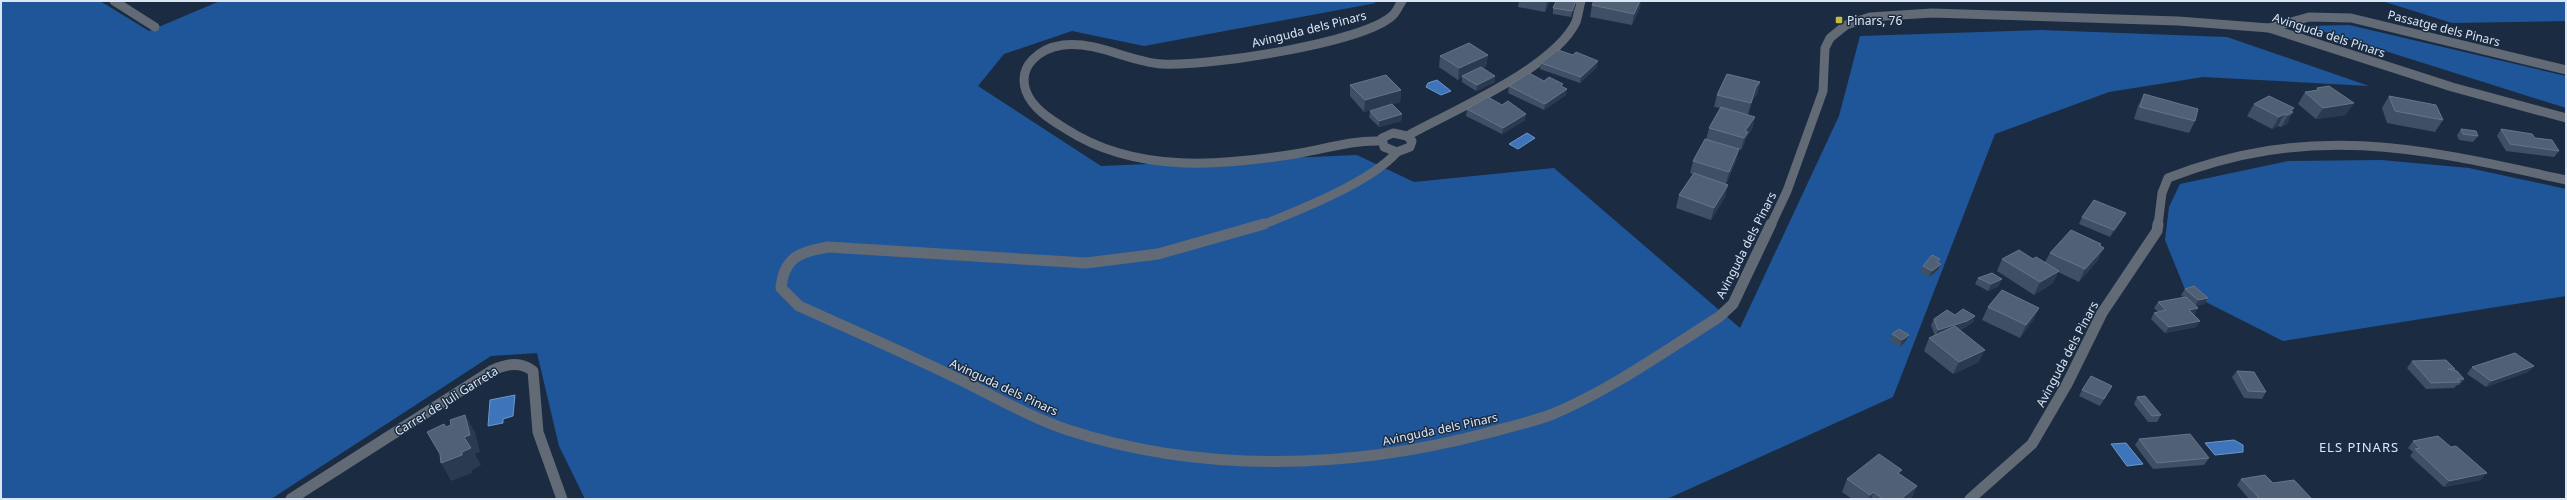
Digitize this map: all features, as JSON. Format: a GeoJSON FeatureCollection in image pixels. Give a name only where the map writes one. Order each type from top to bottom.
{"type":"FeatureCollection","features":[{"type":"Feature","properties":{"kind":"street"},"geometry":{"type":"LineString","coordinates":[[114,1],[155,27]]}},
{"type":"Feature","properties":{"kind":"street","name":"Avinguda dels Pinars"},"geometry":{"type":"LineString","coordinates":[[1381,141],[1347,142],[1302,153],[1241,161],[1155,161],[1123,156],[1079,138],[1033,104],[1024,87],[1024,72],[1033,57],[1047,49],[1061,45],[1076,44],[1161,64],[1218,62],[1253,57],[1296,48],[1368,29],[1396,15],[1401,8],[1402,1]]}},
{"type":"Feature","properties":{"kind":"street"},"geometry":{"type":"LineString","coordinates":[[1408,136],[1430,122],[1485,97],[1531,66],[1570,31],[1581,11],[1581,1]]}},
{"type":"Feature","properties":{"kind":"street","name":"Avinguda dels Pinars"},"geometry":{"type":"LineString","coordinates":[[1397,152],[1386,165],[1311,206],[1249,230],[1158,254],[1086,263],[951,253],[828,247],[812,250],[787,264],[782,273],[781,288],[799,306],[968,384],[1014,408],[1068,430],[1109,442],[1157,452],[1230,458],[1318,461],[1384,455],[1478,437],[1550,415],[1579,402],[1657,357],[1719,317],[1733,304],[1788,191],[1823,91],[1825,80],[1825,48],[1830,38],[1846,25],[1883,14],[1932,13],[2178,21],[2269,28],[2452,87],[2566,118]]}},
{"type":"Feature","properties":{"kind":"street","name":"Passatge dels Pinars"},"geometry":{"type":"LineString","coordinates":[[2269,28],[2286,21],[2322,15],[2351,18],[2566,70]]}},
{"type":"Feature","properties":{"kind":"street"},"geometry":{"type":"LineString","coordinates":[[1393,133],[1408,136],[1412,141],[1410,147],[1397,152],[1387,149],[1381,141],[1385,136],[1393,133]]}},
{"type":"Feature","properties":{"kind":"street","name":"Avinguda dels Pinars"},"geometry":{"type":"LineString","coordinates":[[1970,499],[2032,444],[2067,384],[2102,313],[2157,231],[2162,193],[2168,178],[2197,165],[2234,156],[2320,143],[2372,144],[2471,160],[2566,180]]}},
{"type":"Feature","properties":{"kind":"street","name":"Carrer de Juli Garreta"},"geometry":{"type":"LineString","coordinates":[[291,499],[493,370],[511,364],[528,366],[533,371],[538,432],[562,499]]}},
{"type":"Feature","properties":{"kind":"shaded area"},"geometry":{"type":"Polygon","coordinates":[[[1,1],[100,1],[149,31],[220,1],[1371,1],[1376,3],[1144,46],[1072,31],[1004,54],[978,86],[1101,166],[1357,155],[1414,182],[1554,168],[1740,328],[1839,116],[1860,36],[2041,30],[2227,37],[2369,86],[2203,77],[2109,92],[1995,134],[1893,397],[1667,499],[585,499],[559,446],[537,353],[491,356],[271,499],[1,499],[1,1]]]}},
{"type":"Feature","properties":{"kind":"shaded area"},"geometry":{"type":"Polygon","coordinates":[[[2382,1],[2566,1],[2566,21],[2452,23],[2382,1]]]}},
{"type":"Feature","properties":{"kind":"shaded area"},"geometry":{"type":"Polygon","coordinates":[[[2349,25],[2566,76],[2566,108],[2306,26],[2349,25]]]}},
{"type":"Feature","properties":{"kind":"shaded area"},"geometry":{"type":"Polygon","coordinates":[[[1437,80],[1451,91],[1441,95],[1426,87],[1428,83],[1437,80]]]}},
{"type":"Feature","properties":{"kind":"shaded area"},"geometry":{"type":"Polygon","coordinates":[[[1527,133],[1535,138],[1518,149],[1509,144],[1527,133]]]}},
{"type":"Feature","properties":{"kind":"shaded area"},"geometry":{"type":"Polygon","coordinates":[[[2381,160],[2469,168],[2566,189],[2566,296],[2283,341],[2186,292],[2165,240],[2169,207],[2180,184],[2288,161],[2381,160]]]}},
{"type":"Feature","properties":{"kind":"shaded area"},"geometry":{"type":"Polygon","coordinates":[[[515,395],[513,416],[503,419],[503,423],[488,426],[490,400],[515,395]]]}},
{"type":"Feature","properties":{"kind":"shaded area"},"geometry":{"type":"Polygon","coordinates":[[[2234,440],[2243,445],[2243,452],[2215,455],[2205,443],[2234,440]]]}},
{"type":"Feature","properties":{"kind":"shaded area"},"geometry":{"type":"Polygon","coordinates":[[[2126,443],[2143,464],[2127,466],[2111,444],[2126,443]]]}},
{"type":"Feature","properties":{"kind":"building"},"geometry":{"type":"Polygon","coordinates":[[[1556,1],[1576,1],[1572,11],[1553,8],[1556,1]]]}},
{"type":"Feature","properties":{"kind":"building"},"geometry":{"type":"Polygon","coordinates":[[[1594,1],[1640,1],[1634,14],[1592,5],[1594,1]]]}},
{"type":"Feature","properties":{"kind":"building"},"geometry":{"type":"Polygon","coordinates":[[[1469,43],[1488,55],[1459,68],[1440,56],[1469,43]]]}},
{"type":"Feature","properties":{"kind":"building"},"geometry":{"type":"Polygon","coordinates":[[[1558,50],[1573,55],[1576,52],[1598,61],[1581,77],[1541,63],[1558,50]]]}},
{"type":"Feature","properties":{"kind":"building"},"geometry":{"type":"Polygon","coordinates":[[[1481,67],[1495,76],[1477,85],[1462,76],[1481,67]]]}},
{"type":"Feature","properties":{"kind":"building"},"geometry":{"type":"Polygon","coordinates":[[[1529,73],[1544,81],[1549,77],[1563,84],[1561,86],[1567,89],[1545,104],[1509,86],[1529,73]]]}},
{"type":"Feature","properties":{"kind":"building"},"geometry":{"type":"Polygon","coordinates":[[[1727,74],[1760,82],[1756,87],[1751,103],[1717,95],[1727,74]]]}},
{"type":"Feature","properties":{"kind":"building"},"geometry":{"type":"Polygon","coordinates":[[[1386,75],[1401,90],[1365,100],[1350,85],[1386,75]]]}},
{"type":"Feature","properties":{"kind":"building"},"geometry":{"type":"Polygon","coordinates":[[[2329,86],[2354,103],[2323,108],[2305,92],[2319,90],[2317,88],[2329,86]]]}},
{"type":"Feature","properties":{"kind":"building"},"geometry":{"type":"Polygon","coordinates":[[[2144,94],[2198,109],[2195,121],[2140,107],[2144,94]]]}},
{"type":"Feature","properties":{"kind":"building"},"geometry":{"type":"Polygon","coordinates":[[[2269,96],[2294,108],[2290,111],[2293,112],[2279,117],[2254,104],[2269,96]]]}},
{"type":"Feature","properties":{"kind":"building"},"geometry":{"type":"Polygon","coordinates":[[[2389,96],[2436,105],[2443,120],[2395,111],[2389,96]]]}},
{"type":"Feature","properties":{"kind":"building"},"geometry":{"type":"Polygon","coordinates":[[[1488,97],[1502,105],[1508,101],[1526,114],[1503,128],[1467,109],[1488,97]]]}},
{"type":"Feature","properties":{"kind":"building"},"geometry":{"type":"Polygon","coordinates":[[[1392,104],[1402,114],[1379,121],[1370,111],[1392,104]]]}},
{"type":"Feature","properties":{"kind":"building"},"geometry":{"type":"Polygon","coordinates":[[[1721,107],[1755,117],[1745,131],[1748,132],[1744,138],[1709,128],[1721,107]]]}},
{"type":"Feature","properties":{"kind":"building"},"geometry":{"type":"Polygon","coordinates":[[[2461,129],[2476,131],[2478,136],[2463,134],[2461,129]]]}},
{"type":"Feature","properties":{"kind":"building"},"geometry":{"type":"Polygon","coordinates":[[[2501,129],[2532,134],[2535,138],[2552,140],[2559,151],[2510,144],[2501,129]]]}},
{"type":"Feature","properties":{"kind":"building"},"geometry":{"type":"Polygon","coordinates":[[[1705,139],[1739,149],[1729,172],[1693,161],[1705,139]]]}},
{"type":"Feature","properties":{"kind":"building"},"geometry":{"type":"Polygon","coordinates":[[[1694,173],[1728,185],[1714,208],[1679,195],[1694,173]]]}},
{"type":"Feature","properties":{"kind":"building"},"geometry":{"type":"Polygon","coordinates":[[[2094,200],[2126,213],[2114,230],[2082,217],[2094,200]]]}},
{"type":"Feature","properties":{"kind":"building"},"geometry":{"type":"Polygon","coordinates":[[[2071,230],[2101,244],[2099,245],[2104,248],[2085,269],[2050,253],[2071,230]]]}},
{"type":"Feature","properties":{"kind":"building"},"geometry":{"type":"Polygon","coordinates":[[[2019,250],[2033,259],[2036,257],[2059,271],[2040,282],[2002,259],[2019,250]]]}},
{"type":"Feature","properties":{"kind":"building"},"geometry":{"type":"Polygon","coordinates":[[[1932,255],[1940,259],[1937,262],[1941,264],[1932,271],[1923,266],[1932,255]]]}},
{"type":"Feature","properties":{"kind":"building"},"geometry":{"type":"Polygon","coordinates":[[[1992,273],[2002,279],[1991,284],[1978,278],[1992,273]]]}},
{"type":"Feature","properties":{"kind":"building"},"geometry":{"type":"Polygon","coordinates":[[[2194,286],[2208,298],[2198,300],[2185,289],[2194,286]]]}},
{"type":"Feature","properties":{"kind":"building"},"geometry":{"type":"Polygon","coordinates":[[[2002,290],[2039,308],[2026,325],[1988,307],[2002,290]]]}},
{"type":"Feature","properties":{"kind":"building"},"geometry":{"type":"Polygon","coordinates":[[[2186,297],[2198,308],[2189,310],[2200,321],[2169,327],[2154,313],[2166,310],[2158,302],[2186,297]]]}},
{"type":"Feature","properties":{"kind":"building"},"geometry":{"type":"Polygon","coordinates":[[[1963,309],[1975,316],[1967,321],[1938,330],[1934,319],[1947,310],[1955,315],[1963,309]]]}},
{"type":"Feature","properties":{"kind":"building"},"geometry":{"type":"Polygon","coordinates":[[[1955,326],[1985,350],[1959,362],[1929,338],[1955,326]]]}},
{"type":"Feature","properties":{"kind":"building"},"geometry":{"type":"Polygon","coordinates":[[[1899,329],[1909,335],[1902,340],[1892,334],[1899,329]]]}},
{"type":"Feature","properties":{"kind":"building"},"geometry":{"type":"Polygon","coordinates":[[[2515,353],[2534,366],[2491,381],[2472,367],[2515,353]]]}},
{"type":"Feature","properties":{"kind":"building"},"geometry":{"type":"Polygon","coordinates":[[[2446,360],[2455,369],[2448,369],[2457,371],[2464,379],[2457,379],[2460,382],[2431,383],[2412,361],[2446,360]]]}},
{"type":"Feature","properties":{"kind":"building"},"geometry":{"type":"Polygon","coordinates":[[[2237,371],[2254,372],[2266,392],[2248,391],[2237,371]]]}},
{"type":"Feature","properties":{"kind":"building"},"geometry":{"type":"Polygon","coordinates":[[[2091,376],[2112,386],[2104,399],[2082,390],[2091,376]]]}},
{"type":"Feature","properties":{"kind":"building"},"geometry":{"type":"Polygon","coordinates":[[[2145,396],[2161,415],[2152,416],[2137,397],[2145,396]]]}},
{"type":"Feature","properties":{"kind":"building"},"geometry":{"type":"Polygon","coordinates":[[[465,415],[470,435],[464,437],[471,448],[462,452],[462,455],[441,463],[440,454],[427,432],[444,424],[446,427],[451,425],[450,420],[465,415]]]}},
{"type":"Feature","properties":{"kind":"building"},"geometry":{"type":"Polygon","coordinates":[[[2190,434],[2209,458],[2157,463],[2139,439],[2190,434]]]}},
{"type":"Feature","properties":{"kind":"building"},"geometry":{"type":"Polygon","coordinates":[[[2438,436],[2451,447],[2456,446],[2487,473],[2449,481],[2415,449],[2420,448],[2413,441],[2438,436]]]}},
{"type":"Feature","properties":{"kind":"building"},"geometry":{"type":"Polygon","coordinates":[[[1879,454],[1902,470],[1898,473],[1917,486],[1901,499],[1883,499],[1874,492],[1870,495],[1847,479],[1879,454]]]}},
{"type":"Feature","properties":{"kind":"building"},"geometry":{"type":"Polygon","coordinates":[[[2265,475],[2273,483],[2294,480],[2312,499],[2260,499],[2241,479],[2265,475]]]}},
{"type":"Feature","properties":{"kind":"place","name":"Pinars, 76"},"geometry":{"type":"Point","coordinates":[1839,20]}},
{"type":"Feature","properties":{"kind":"district","name":"ELS PINARS"},"geometry":{"type":"Point","coordinates":[2359,447]}}]}
